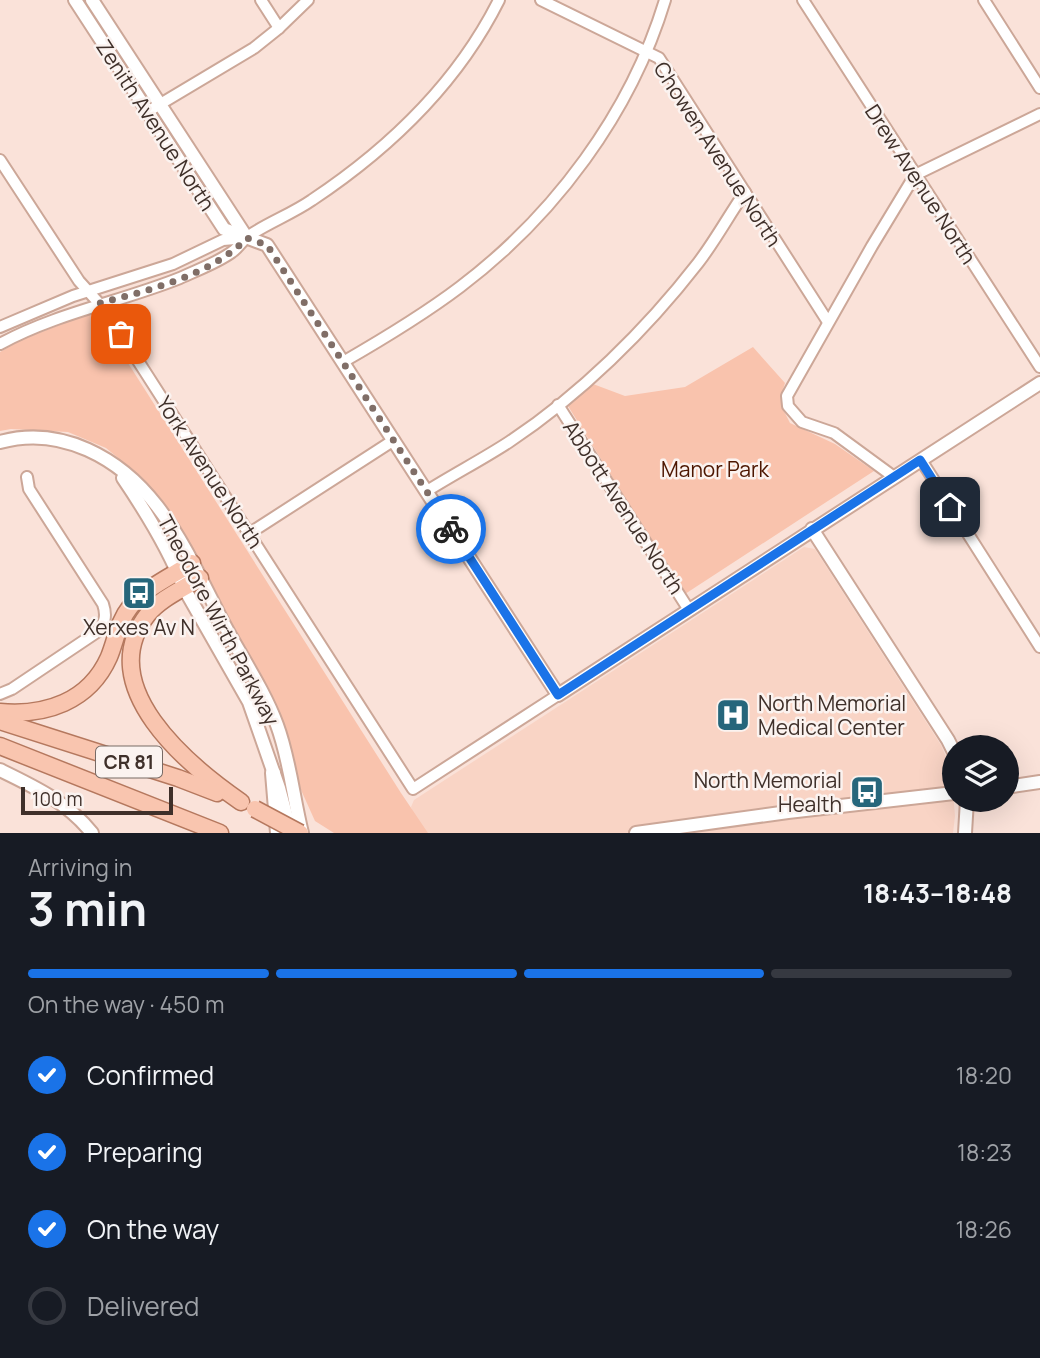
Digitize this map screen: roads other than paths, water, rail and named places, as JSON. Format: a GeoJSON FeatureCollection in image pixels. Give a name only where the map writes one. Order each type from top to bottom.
{"type":"FeatureCollection","features":[{"type":"Feature","properties":{"kind":"main road"},"geometry":{"type":"LineString","coordinates":[[0,712],[47,711],[62,705],[89,686],[106,664],[117,630],[131,606],[144,594],[189,575]]}},
{"type":"Feature","properties":{"kind":"main road"},"geometry":{"type":"LineString","coordinates":[[189,575],[148,613],[138,628],[131,653],[134,686],[150,716],[175,748],[200,773],[248,805]]}},
{"type":"Feature","properties":{"kind":"main road","name":"CR 81"},"geometry":{"type":"LineString","coordinates":[[0,722],[178,778],[248,805],[301,833]]}},
{"type":"Feature","properties":{"kind":"main road","name":"CR 81"},"geometry":{"type":"LineString","coordinates":[[0,746],[219,833]]}},
{"type":"Feature","properties":{"kind":"main road"},"geometry":{"type":"LineString","coordinates":[[273,773],[278,833]]}},
{"type":"Feature","properties":{"kind":"street","name":"Zenith Avenue North"},"geometry":{"type":"LineString","coordinates":[[75,0],[224,229],[267,245],[558,695]]}},
{"type":"Feature","properties":{"kind":"street","name":"Zenith Avenue North"},"geometry":{"type":"LineString","coordinates":[[92,0],[247,238]]}},
{"type":"Feature","properties":{"kind":"street"},"geometry":{"type":"LineString","coordinates":[[261,0],[279,28]]}},
{"type":"Feature","properties":{"kind":"street"},"geometry":{"type":"LineString","coordinates":[[147,112],[254,48],[308,0]]}},
{"type":"Feature","properties":{"kind":"street"},"geometry":{"type":"LineString","coordinates":[[0,344],[23,332],[100,303],[144,292],[214,263],[234,251],[247,238],[329,189],[401,131],[466,55],[499,0]]}},
{"type":"Feature","properties":{"kind":"street","name":"Chowen Avenue North"},"geometry":{"type":"LineString","coordinates":[[541,0],[659,58],[828,322]]}},
{"type":"Feature","properties":{"kind":"street"},"geometry":{"type":"LineString","coordinates":[[343,362],[421,315],[462,286],[535,219],[568,180],[623,101],[647,51],[665,0]]}},
{"type":"Feature","properties":{"kind":"street","name":"Drew Avenue North"},"geometry":{"type":"LineString","coordinates":[[803,0],[1040,367]]}},
{"type":"Feature","properties":{"kind":"street"},"geometry":{"type":"LineString","coordinates":[[984,0],[1040,88]]}},
{"type":"Feature","properties":{"kind":"street"},"geometry":{"type":"LineString","coordinates":[[894,477],[834,433],[802,422],[788,407],[787,396],[915,175],[1040,114]]}},
{"type":"Feature","properties":{"kind":"street","name":"York Avenue North"},"geometry":{"type":"LineString","coordinates":[[0,160],[88,292],[100,303],[413,789],[558,695]]}},
{"type":"Feature","properties":{"kind":"street"},"geometry":{"type":"LineString","coordinates":[[427,491],[509,442],[597,371],[674,292],[699,261],[745,192]]}},
{"type":"Feature","properties":{"kind":"street"},"geometry":{"type":"LineString","coordinates":[[0,327],[40,308],[173,264],[223,240],[247,238]]}},
{"type":"Feature","properties":{"kind":"street"},"geometry":{"type":"LineString","coordinates":[[558,695],[1040,383]]}},
{"type":"Feature","properties":{"kind":"street","name":"Abbott Avenue North"},"geometry":{"type":"LineString","coordinates":[[558,405],[689,610]]}},
{"type":"Feature","properties":{"kind":"street","name":"Theodore Wirth Parkway"},"geometry":{"type":"LineString","coordinates":[[0,442],[36,437],[56,438],[95,452],[116,466],[158,506],[249,702],[292,833]]}},
{"type":"Feature","properties":{"kind":"street"},"geometry":{"type":"LineString","coordinates":[[250,533],[394,440]]}},
{"type":"Feature","properties":{"kind":"street"},"geometry":{"type":"LineString","coordinates":[[920,460],[1040,647]]}},
{"type":"Feature","properties":{"kind":"street"},"geometry":{"type":"LineString","coordinates":[[0,694],[12,689],[97,632],[103,626],[106,614],[103,604],[29,489],[27,477]]}},
{"type":"Feature","properties":{"kind":"street"},"geometry":{"type":"LineString","coordinates":[[812,529],[945,735]]}},
{"type":"Feature","properties":{"kind":"street","name":"Theodore Wirth Parkway"},"geometry":{"type":"LineString","coordinates":[[189,575],[277,724],[294,784],[301,833]]}},
{"type":"Feature","properties":{"kind":"street"},"geometry":{"type":"LineString","coordinates":[[0,770],[53,796],[92,833]]}},
{"type":"Feature","properties":{"kind":"street"},"geometry":{"type":"LineString","coordinates":[[1019,785],[1040,782]]}},
{"type":"Feature","properties":{"kind":"street"},"geometry":{"type":"LineString","coordinates":[[636,833],[942,794]]}},
{"type":"Feature","properties":{"kind":"street"},"geometry":{"type":"LineString","coordinates":[[965,833],[966,812]]}},
{"type":"Feature","properties":{"kind":"place","name":"Xerxes Av N"},"geometry":{"type":"Point","coordinates":[139,593]}},
{"type":"Feature","properties":{"kind":"place","name":"North Memorial Medical Center"},"geometry":{"type":"Point","coordinates":[733,715]}},
{"type":"Feature","properties":{"kind":"place","name":"North Memorial Health"},"geometry":{"type":"Point","coordinates":[867,792]}},
{"type":"Feature","properties":{"kind":"park label","name":"Manor Park"},"geometry":{"type":"Point","coordinates":[715,469]}}]}
